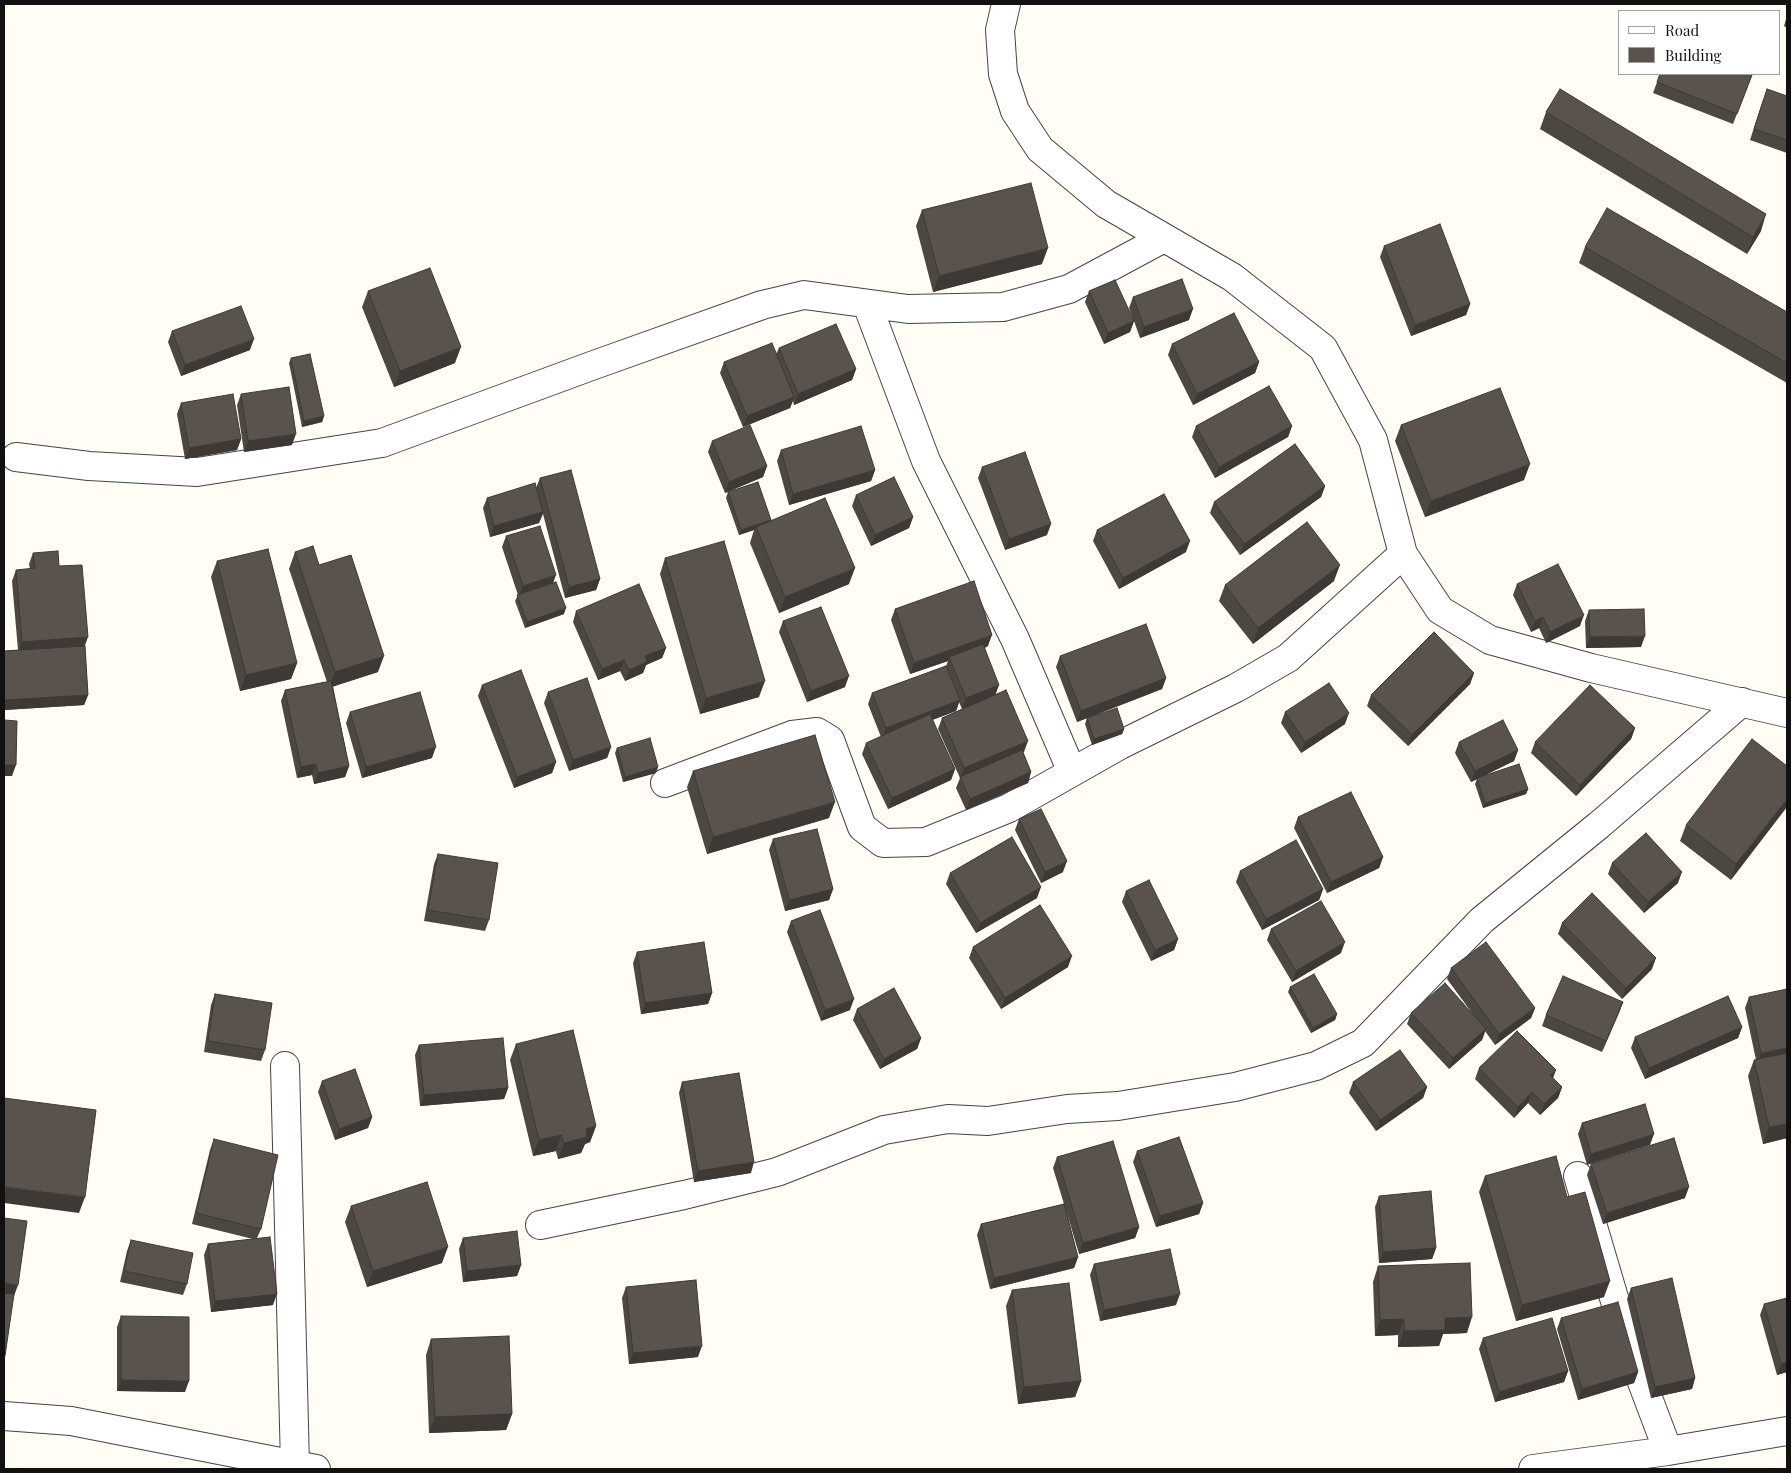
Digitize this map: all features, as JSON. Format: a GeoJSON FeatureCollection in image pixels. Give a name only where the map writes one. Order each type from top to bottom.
{"type":"FeatureCollection","features":[{"type":"Feature","properties":{"kind":"street"},"geometry":{"type":"LineString","coordinates":[[1006,4],[1000,30],[1003,74],[1015,111],[1040,149],[1106,204],[1232,277],[1323,348],[1373,440],[1403,554],[1440,610],[1490,640],[1591,668],[1787,713]]}},
{"type":"Feature","properties":{"kind":"street"},"geometry":{"type":"LineString","coordinates":[[16,457],[89,466],[197,472],[382,443],[594,364],[762,305],[804,295],[908,309],[1003,307],[1069,289],[1164,238]]}},
{"type":"Feature","properties":{"kind":"street"},"geometry":{"type":"LineString","coordinates":[[867,304],[926,461],[1014,638],[1072,772]]}},
{"type":"Feature","properties":{"kind":"street"},"geometry":{"type":"LineString","coordinates":[[666,783],[792,735],[817,732],[830,740],[862,827],[882,844],[926,842],[1009,808],[1120,745],[1236,688],[1288,658],[1403,554]]}},
{"type":"Feature","properties":{"kind":"street"},"geometry":{"type":"LineString","coordinates":[[540,1225],[684,1196],[777,1172],[884,1130],[948,1119],[988,1121],[1067,1109],[1118,1106],[1235,1088],[1316,1066],[1364,1043],[1482,920],[1599,825],[1742,702]]}},
{"type":"Feature","properties":{"kind":"street"},"geometry":{"type":"LineString","coordinates":[[4,1416],[71,1421],[305,1467],[285,1066]]}},
{"type":"Feature","properties":{"kind":"street"},"geometry":{"type":"LineString","coordinates":[[1578,1176],[1628,1345],[1668,1451]]}},
{"type":"Feature","properties":{"kind":"street"},"geometry":{"type":"LineString","coordinates":[[1532,1469],[1668,1451],[1787,1432]]}},
{"type":"Feature","properties":{"kind":"building"},"geometry":{"type":"Polygon","coordinates":[[[1660,75],[1752,75],[1737,114],[1657,82],[1660,75]]]}},
{"type":"Feature","properties":{"kind":"building"},"geometry":{"type":"Polygon","coordinates":[[[1560,89],[1766,214],[1753,237],[1546,112],[1560,89]]]}},
{"type":"Feature","properties":{"kind":"building"},"geometry":{"type":"Polygon","coordinates":[[[1767,89],[1787,96],[1787,140],[1754,129],[1767,89]]]}},
{"type":"Feature","properties":{"kind":"building"},"geometry":{"type":"Polygon","coordinates":[[[1031,183],[1048,248],[939,276],[922,210],[1031,183]]]}},
{"type":"Feature","properties":{"kind":"building"},"geometry":{"type":"Polygon","coordinates":[[[1607,208],[1787,312],[1787,363],[1585,247],[1607,208]]]}},
{"type":"Feature","properties":{"kind":"building"},"geometry":{"type":"Polygon","coordinates":[[[1440,224],[1470,304],[1415,325],[1384,246],[1440,224]]]}},
{"type":"Feature","properties":{"kind":"building"},"geometry":{"type":"Polygon","coordinates":[[[430,268],[461,347],[400,371],[368,291],[430,268]]]}},
{"type":"Feature","properties":{"kind":"building"},"geometry":{"type":"Polygon","coordinates":[[[1182,279],[1193,309],[1144,327],[1133,297],[1182,279]]]}},
{"type":"Feature","properties":{"kind":"building"},"geometry":{"type":"Polygon","coordinates":[[[1115,280],[1134,321],[1108,333],[1089,291],[1115,280]]]}},
{"type":"Feature","properties":{"kind":"building"},"geometry":{"type":"Polygon","coordinates":[[[241,306],[254,339],[185,365],[172,331],[241,306]]]}},
{"type":"Feature","properties":{"kind":"building"},"geometry":{"type":"Polygon","coordinates":[[[1234,313],[1259,362],[1197,394],[1172,344],[1234,313]]]}},
{"type":"Feature","properties":{"kind":"building"},"geometry":{"type":"Polygon","coordinates":[[[836,324],[856,369],[798,394],[779,348],[836,324]]]}},
{"type":"Feature","properties":{"kind":"building"},"geometry":{"type":"Polygon","coordinates":[[[772,343],[794,397],[747,416],[724,362],[772,343]]]}},
{"type":"Feature","properties":{"kind":"building"},"geometry":{"type":"Polygon","coordinates":[[[310,354],[324,416],[304,421],[291,358],[310,354]]]}},
{"type":"Feature","properties":{"kind":"building"},"geometry":{"type":"Polygon","coordinates":[[[1269,386],[1292,426],[1219,467],[1196,426],[1269,386]]]}},
{"type":"Feature","properties":{"kind":"building"},"geometry":{"type":"Polygon","coordinates":[[[289,387],[296,434],[248,441],[241,394],[289,387]]]}},
{"type":"Feature","properties":{"kind":"building"},"geometry":{"type":"Polygon","coordinates":[[[1500,388],[1530,464],[1431,501],[1401,425],[1500,388]]]}},
{"type":"Feature","properties":{"kind":"building"},"geometry":{"type":"Polygon","coordinates":[[[233,394],[241,439],[189,448],[181,403],[233,394]]]}},
{"type":"Feature","properties":{"kind":"building"},"geometry":{"type":"Polygon","coordinates":[[[750,425],[767,466],[729,482],[712,441],[750,425]]]}},
{"type":"Feature","properties":{"kind":"building"},"geometry":{"type":"Polygon","coordinates":[[[861,426],[875,470],[793,494],[781,450],[861,426]]]}},
{"type":"Feature","properties":{"kind":"building"},"geometry":{"type":"Polygon","coordinates":[[[1295,444],[1325,486],[1244,544],[1214,502],[1295,444]]]}},
{"type":"Feature","properties":{"kind":"building"},"geometry":{"type":"Polygon","coordinates":[[[1025,452],[1051,524],[1009,539],[982,467],[1025,452]]]}},
{"type":"Feature","properties":{"kind":"building"},"geometry":{"type":"Polygon","coordinates":[[[571,470],[600,579],[569,587],[540,478],[571,470]]]}},
{"type":"Feature","properties":{"kind":"building"},"geometry":{"type":"Polygon","coordinates":[[[894,477],[913,517],[875,535],[856,495],[894,477]]]}},
{"type":"Feature","properties":{"kind":"building"},"geometry":{"type":"Polygon","coordinates":[[[758,482],[771,520],[741,530],[728,492],[758,482]]]}},
{"type":"Feature","properties":{"kind":"building"},"geometry":{"type":"Polygon","coordinates":[[[535,483],[543,512],[494,526],[487,498],[535,483]]]}},
{"type":"Feature","properties":{"kind":"building"},"geometry":{"type":"Polygon","coordinates":[[[1164,494],[1190,541],[1123,578],[1097,530],[1164,494]]]}},
{"type":"Feature","properties":{"kind":"building"},"geometry":{"type":"Polygon","coordinates":[[[825,498],[855,568],[785,597],[756,527],[825,498]]]}},
{"type":"Feature","properties":{"kind":"building"},"geometry":{"type":"Polygon","coordinates":[[[1307,522],[1340,565],[1258,628],[1225,585],[1307,522]]]}},
{"type":"Feature","properties":{"kind":"building"},"geometry":{"type":"Polygon","coordinates":[[[540,526],[556,575],[523,586],[506,536],[540,526]]]}},
{"type":"Feature","properties":{"kind":"building"},"geometry":{"type":"Polygon","coordinates":[[[724,541],[765,681],[706,698],[665,558],[724,541]]]}},
{"type":"Feature","properties":{"kind":"building"},"geometry":{"type":"Polygon","coordinates":[[[313,546],[319,565],[351,555],[384,656],[335,672],[295,552],[313,546]]]}},
{"type":"Feature","properties":{"kind":"building"},"geometry":{"type":"Polygon","coordinates":[[[268,549],[297,663],[246,675],[217,561],[268,549]]]}},
{"type":"Feature","properties":{"kind":"building"},"geometry":{"type":"Polygon","coordinates":[[[58,551],[59,566],[82,565],[88,637],[22,642],[16,570],[35,568],[33,553],[58,551]]]}},
{"type":"Feature","properties":{"kind":"building"},"geometry":{"type":"Polygon","coordinates":[[[1558,564],[1584,615],[1550,632],[1543,617],[1535,621],[1517,584],[1558,564]]]}},
{"type":"Feature","properties":{"kind":"building"},"geometry":{"type":"Polygon","coordinates":[[[974,581],[992,635],[914,663],[895,609],[974,581]]]}},
{"type":"Feature","properties":{"kind":"building"},"geometry":{"type":"Polygon","coordinates":[[[556,582],[566,608],[527,622],[517,595],[556,582]]]}},
{"type":"Feature","properties":{"kind":"building"},"geometry":{"type":"Polygon","coordinates":[[[639,584],[666,648],[645,656],[647,662],[629,670],[624,660],[602,669],[576,611],[639,584]]]}},
{"type":"Feature","properties":{"kind":"building"},"geometry":{"type":"Polygon","coordinates":[[[821,607],[849,676],[811,691],[783,621],[821,607]]]}},
{"type":"Feature","properties":{"kind":"building"},"geometry":{"type":"Polygon","coordinates":[[[1644,609],[1645,636],[1590,637],[1589,610],[1644,609]]]}},
{"type":"Feature","properties":{"kind":"building"},"geometry":{"type":"Polygon","coordinates":[[[1146,624],[1166,678],[1081,711],[1060,656],[1146,624]]]}},
{"type":"Feature","properties":{"kind":"building"},"geometry":{"type":"Polygon","coordinates":[[[1434,632],[1474,673],[1412,735],[1371,695],[1434,632]]]}},
{"type":"Feature","properties":{"kind":"building"},"geometry":{"type":"Polygon","coordinates":[[[983,644],[999,685],[966,698],[949,657],[983,644]]]}},
{"type":"Feature","properties":{"kind":"building"},"geometry":{"type":"Polygon","coordinates":[[[85,646],[88,695],[4,700],[4,651],[85,646]]]}},
{"type":"Feature","properties":{"kind":"building"},"geometry":{"type":"Polygon","coordinates":[[[946,666],[960,700],[886,728],[872,693],[946,666]]]}},
{"type":"Feature","properties":{"kind":"building"},"geometry":{"type":"Polygon","coordinates":[[[521,670],[556,762],[517,777],[482,685],[521,670]]]}},
{"type":"Feature","properties":{"kind":"building"},"geometry":{"type":"Polygon","coordinates":[[[587,678],[611,747],[573,760],[548,692],[587,678]]]}},
{"type":"Feature","properties":{"kind":"building"},"geometry":{"type":"Polygon","coordinates":[[[331,681],[349,766],[318,773],[316,764],[301,767],[285,690],[331,681]]]}},
{"type":"Feature","properties":{"kind":"building"},"geometry":{"type":"Polygon","coordinates":[[[1329,683],[1349,713],[1305,742],[1285,712],[1329,683]]]}},
{"type":"Feature","properties":{"kind":"building"},"geometry":{"type":"Polygon","coordinates":[[[1590,685],[1635,728],[1580,785],[1535,742],[1590,685]]]}},
{"type":"Feature","properties":{"kind":"building"},"geometry":{"type":"Polygon","coordinates":[[[1006,690],[1028,741],[964,768],[942,718],[1006,690]]]}},
{"type":"Feature","properties":{"kind":"building"},"geometry":{"type":"Polygon","coordinates":[[[420,692],[436,747],[366,767],[350,712],[420,692]]]}},
{"type":"Feature","properties":{"kind":"building"},"geometry":{"type":"Polygon","coordinates":[[[1117,708],[1124,729],[1094,739],[1087,718],[1117,708]]]}},
{"type":"Feature","properties":{"kind":"building"},"geometry":{"type":"Polygon","coordinates":[[[930,714],[955,769],[892,798],[866,743],[930,714]]]}},
{"type":"Feature","properties":{"kind":"building"},"geometry":{"type":"Polygon","coordinates":[[[4,720],[17,721],[16,765],[4,765],[4,720]]]}},
{"type":"Feature","properties":{"kind":"building"},"geometry":{"type":"Polygon","coordinates":[[[1503,720],[1518,750],[1475,771],[1459,742],[1503,720]]]}},
{"type":"Feature","properties":{"kind":"building"},"geometry":{"type":"Polygon","coordinates":[[[815,735],[835,802],[713,837],[693,771],[815,735]]]}},
{"type":"Feature","properties":{"kind":"building"},"geometry":{"type":"Polygon","coordinates":[[[650,738],[658,767],[625,777],[617,748],[650,738]]]}},
{"type":"Feature","properties":{"kind":"building"},"geometry":{"type":"Polygon","coordinates":[[[1752,739],[1787,766],[1787,799],[1736,864],[1686,825],[1752,739]]]}},
{"type":"Feature","properties":{"kind":"building"},"geometry":{"type":"Polygon","coordinates":[[[1022,750],[1031,772],[970,799],[960,777],[1022,750]]]}},
{"type":"Feature","properties":{"kind":"building"},"geometry":{"type":"Polygon","coordinates":[[[1519,764],[1528,789],[1485,803],[1477,778],[1519,764]]]}},
{"type":"Feature","properties":{"kind":"building"},"geometry":{"type":"Polygon","coordinates":[[[1351,792],[1383,857],[1331,882],[1298,817],[1351,792]]]}},
{"type":"Feature","properties":{"kind":"building"},"geometry":{"type":"Polygon","coordinates":[[[1041,809],[1067,861],[1045,872],[1019,819],[1041,809]]]}},
{"type":"Feature","properties":{"kind":"building"},"geometry":{"type":"Polygon","coordinates":[[[817,829],[833,889],[789,900],[773,839],[817,829]]]}},
{"type":"Feature","properties":{"kind":"building"},"geometry":{"type":"Polygon","coordinates":[[[1646,833],[1682,872],[1648,902],[1612,863],[1646,833]]]}},
{"type":"Feature","properties":{"kind":"building"},"geometry":{"type":"Polygon","coordinates":[[[1012,837],[1041,887],[980,923],[950,873],[1012,837]]]}},
{"type":"Feature","properties":{"kind":"building"},"geometry":{"type":"Polygon","coordinates":[[[1296,840],[1323,889],[1266,919],[1240,871],[1296,840]]]}},
{"type":"Feature","properties":{"kind":"building"},"geometry":{"type":"Polygon","coordinates":[[[438,854],[498,863],[489,920],[428,910],[438,854]]]}},
{"type":"Feature","properties":{"kind":"building"},"geometry":{"type":"Polygon","coordinates":[[[1149,880],[1178,939],[1155,950],[1126,891],[1149,880]]]}},
{"type":"Feature","properties":{"kind":"building"},"geometry":{"type":"Polygon","coordinates":[[[1592,893],[1656,958],[1626,988],[1562,923],[1592,893]]]}},
{"type":"Feature","properties":{"kind":"building"},"geometry":{"type":"Polygon","coordinates":[[[1321,901],[1345,942],[1296,971],[1271,929],[1321,901]]]}},
{"type":"Feature","properties":{"kind":"building"},"geometry":{"type":"Polygon","coordinates":[[[1040,905],[1072,956],[1005,998],[973,947],[1040,905]]]}},
{"type":"Feature","properties":{"kind":"building"},"geometry":{"type":"Polygon","coordinates":[[[820,910],[854,999],[825,1010],[791,921],[820,910]]]}},
{"type":"Feature","properties":{"kind":"building"},"geometry":{"type":"Polygon","coordinates":[[[704,942],[712,993],[645,1003],[637,952],[704,942]]]}},
{"type":"Feature","properties":{"kind":"building"},"geometry":{"type":"Polygon","coordinates":[[[1486,942],[1535,1008],[1499,1034],[1451,968],[1486,942]]]}},
{"type":"Feature","properties":{"kind":"building"},"geometry":{"type":"Polygon","coordinates":[[[1314,974],[1337,1014],[1313,1028],[1290,987],[1314,974]]]}},
{"type":"Feature","properties":{"kind":"building"},"geometry":{"type":"Polygon","coordinates":[[[1563,976],[1623,1002],[1606,1041],[1546,1015],[1563,976]]]}},
{"type":"Feature","properties":{"kind":"building"},"geometry":{"type":"Polygon","coordinates":[[[1445,983],[1486,1029],[1453,1058],[1411,1013],[1445,983]]]}},
{"type":"Feature","properties":{"kind":"building"},"geometry":{"type":"Polygon","coordinates":[[[894,988],[921,1038],[884,1059],[857,1009],[894,988]]]}},
{"type":"Feature","properties":{"kind":"building"},"geometry":{"type":"Polygon","coordinates":[[[1787,989],[1787,1048],[1761,1053],[1749,997],[1787,989]]]}},
{"type":"Feature","properties":{"kind":"building"},"geometry":{"type":"Polygon","coordinates":[[[215,994],[272,1003],[265,1050],[208,1041],[215,994]]]}},
{"type":"Feature","properties":{"kind":"building"},"geometry":{"type":"Polygon","coordinates":[[[1728,996],[1742,1027],[1649,1068],[1635,1037],[1728,996]]]}},
{"type":"Feature","properties":{"kind":"building"},"geometry":{"type":"Polygon","coordinates":[[[573,1030],[596,1126],[586,1129],[587,1137],[564,1143],[561,1135],[539,1140],[516,1044],[573,1030]]]}},
{"type":"Feature","properties":{"kind":"building"},"geometry":{"type":"Polygon","coordinates":[[[1517,1031],[1556,1070],[1550,1075],[1562,1087],[1544,1104],[1532,1092],[1518,1107],[1479,1068],[1517,1031]]]}},
{"type":"Feature","properties":{"kind":"building"},"geometry":{"type":"Polygon","coordinates":[[[503,1038],[508,1088],[424,1095],[419,1045],[503,1038]]]}},
{"type":"Feature","properties":{"kind":"building"},"geometry":{"type":"Polygon","coordinates":[[[1400,1050],[1427,1087],[1380,1120],[1353,1082],[1400,1050]]]}},
{"type":"Feature","properties":{"kind":"building"},"geometry":{"type":"Polygon","coordinates":[[[1787,1053],[1787,1124],[1769,1127],[1754,1060],[1787,1053]]]}},
{"type":"Feature","properties":{"kind":"building"},"geometry":{"type":"Polygon","coordinates":[[[355,1069],[372,1117],[339,1129],[322,1081],[355,1069]]]}},
{"type":"Feature","properties":{"kind":"building"},"geometry":{"type":"Polygon","coordinates":[[[739,1073],[754,1162],[698,1171],[682,1082],[739,1073]]]}},
{"type":"Feature","properties":{"kind":"building"},"geometry":{"type":"Polygon","coordinates":[[[4,1098],[96,1110],[85,1197],[4,1187],[4,1098]]]}},
{"type":"Feature","properties":{"kind":"building"},"geometry":{"type":"Polygon","coordinates":[[[1645,1104],[1654,1134],[1591,1154],[1582,1123],[1645,1104]]]}},
{"type":"Feature","properties":{"kind":"building"},"geometry":{"type":"Polygon","coordinates":[[[1179,1137],[1203,1203],[1160,1216],[1137,1151],[1179,1137]]]}},
{"type":"Feature","properties":{"kind":"building"},"geometry":{"type":"Polygon","coordinates":[[[1674,1138],[1689,1187],[1607,1213],[1591,1164],[1674,1138]]]}},
{"type":"Feature","properties":{"kind":"building"},"geometry":{"type":"Polygon","coordinates":[[[214,1139],[278,1155],[261,1229],[196,1213],[214,1139]]]}},
{"type":"Feature","properties":{"kind":"building"},"geometry":{"type":"Polygon","coordinates":[[[1113,1141],[1139,1227],[1083,1243],[1057,1157],[1113,1141]]]}},
{"type":"Feature","properties":{"kind":"building"},"geometry":{"type":"Polygon","coordinates":[[[1556,1156],[1567,1197],[1585,1192],[1610,1281],[1522,1305],[1485,1176],[1556,1156]]]}},
{"type":"Feature","properties":{"kind":"building"},"geometry":{"type":"Polygon","coordinates":[[[427,1182],[448,1247],[373,1271],[351,1206],[427,1182]]]}},
{"type":"Feature","properties":{"kind":"building"},"geometry":{"type":"Polygon","coordinates":[[[1431,1191],[1436,1248],[1383,1252],[1379,1196],[1431,1191]]]}},
{"type":"Feature","properties":{"kind":"building"},"geometry":{"type":"Polygon","coordinates":[[[1064,1204],[1078,1257],[994,1278],[981,1224],[1064,1204]]]}},
{"type":"Feature","properties":{"kind":"building"},"geometry":{"type":"Polygon","coordinates":[[[4,1218],[27,1221],[18,1285],[4,1283],[4,1218]]]}},
{"type":"Feature","properties":{"kind":"building"},"geometry":{"type":"Polygon","coordinates":[[[517,1231],[521,1265],[467,1271],[463,1238],[517,1231]]]}},
{"type":"Feature","properties":{"kind":"building"},"geometry":{"type":"Polygon","coordinates":[[[270,1237],[277,1294],[215,1301],[208,1244],[270,1237]]]}},
{"type":"Feature","properties":{"kind":"building"},"geometry":{"type":"Polygon","coordinates":[[[131,1240],[193,1253],[187,1284],[124,1271],[131,1240]]]}},
{"type":"Feature","properties":{"kind":"building"},"geometry":{"type":"Polygon","coordinates":[[[1170,1249],[1180,1294],[1104,1310],[1094,1264],[1170,1249]]]}},
{"type":"Feature","properties":{"kind":"building"},"geometry":{"type":"Polygon","coordinates":[[[1470,1263],[1472,1317],[1445,1318],[1445,1330],[1404,1331],[1404,1319],[1380,1320],[1378,1266],[1470,1263]]]}},
{"type":"Feature","properties":{"kind":"building"},"geometry":{"type":"Polygon","coordinates":[[[1672,1278],[1695,1378],[1655,1387],[1631,1288],[1672,1278]]]}},
{"type":"Feature","properties":{"kind":"building"},"geometry":{"type":"Polygon","coordinates":[[[696,1280],[702,1346],[633,1353],[626,1287],[696,1280]]]}},
{"type":"Feature","properties":{"kind":"building"},"geometry":{"type":"Polygon","coordinates":[[[1069,1283],[1081,1381],[1024,1387],[1012,1290],[1069,1283]]]}},
{"type":"Feature","properties":{"kind":"building"},"geometry":{"type":"Polygon","coordinates":[[[4,1293],[14,1294],[5,1356],[4,1356],[4,1293]]]}},
{"type":"Feature","properties":{"kind":"building"},"geometry":{"type":"Polygon","coordinates":[[[1787,1298],[1787,1362],[1781,1364],[1764,1304],[1787,1298]]]}},
{"type":"Feature","properties":{"kind":"building"},"geometry":{"type":"Polygon","coordinates":[[[1618,1302],[1638,1372],[1582,1389],[1561,1318],[1618,1302]]]}},
{"type":"Feature","properties":{"kind":"building"},"geometry":{"type":"Polygon","coordinates":[[[121,1316],[189,1317],[189,1381],[121,1380],[121,1316]]]}},
{"type":"Feature","properties":{"kind":"building"},"geometry":{"type":"Polygon","coordinates":[[[1552,1318],[1568,1371],[1499,1392],[1483,1338],[1552,1318]]]}},
{"type":"Feature","properties":{"kind":"building"},"geometry":{"type":"Polygon","coordinates":[[[509,1336],[512,1414],[435,1417],[431,1339],[509,1336]]]}}]}
